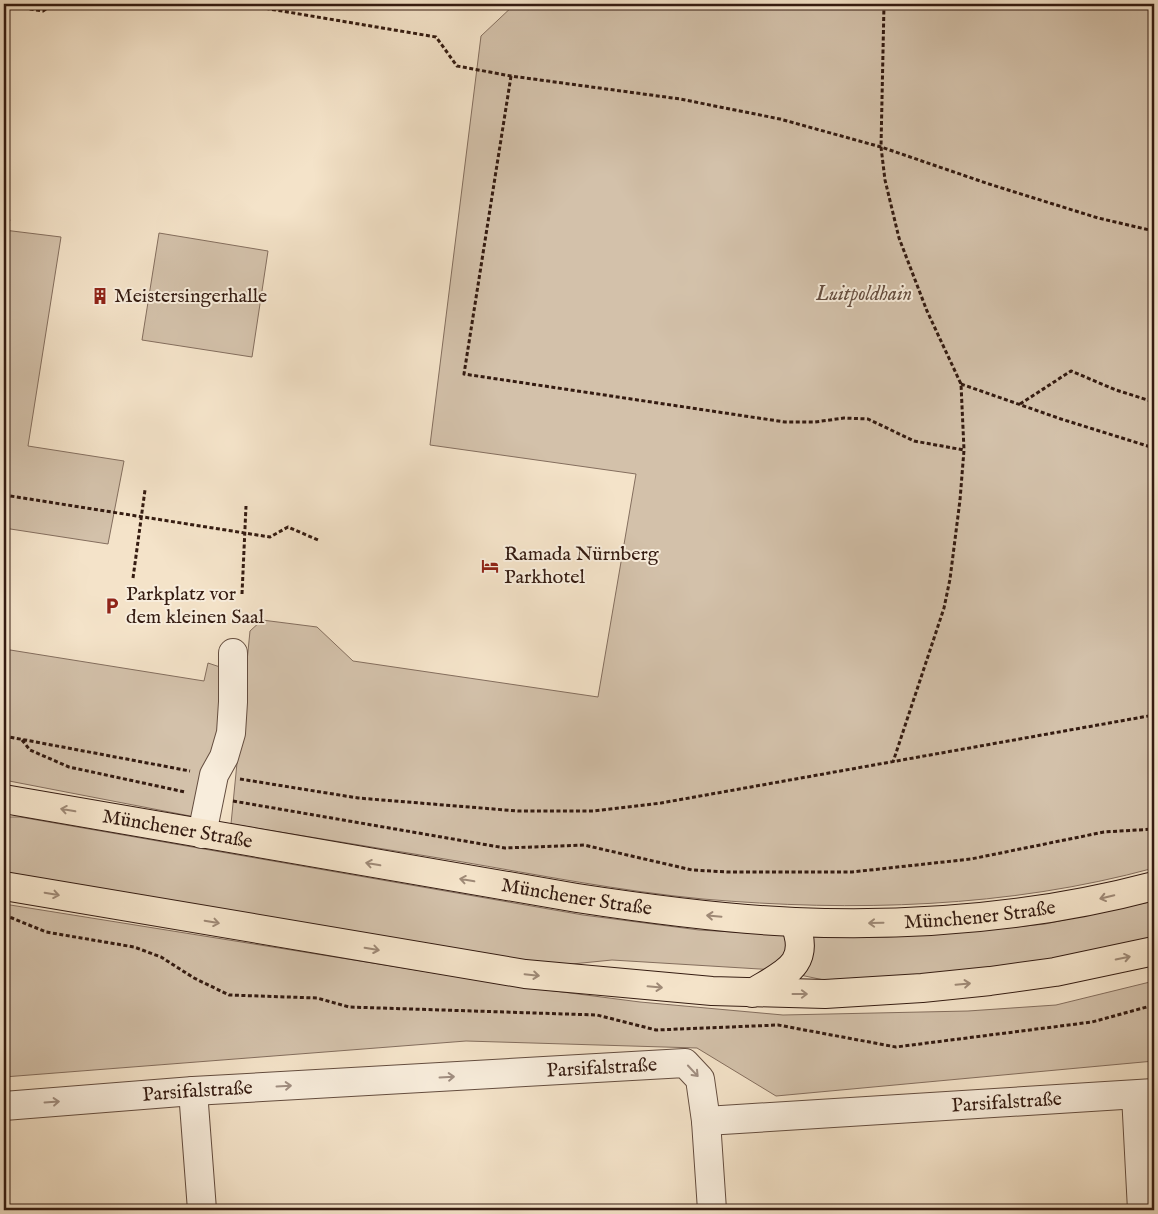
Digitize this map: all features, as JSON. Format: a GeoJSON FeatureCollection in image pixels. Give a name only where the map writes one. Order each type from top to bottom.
{"type":"FeatureCollection","features":[{"type":"Feature","properties":{"kind":"main road","name":"Münchener Straße"},"geometry":{"type":"LineString","coordinates":[[4,799],[616,904],[691,914],[794,922],[894,923],[1014,914],[1095,900],[1154,886]]}},
{"type":"Feature","properties":{"kind":"main road"},"geometry":{"type":"LineString","coordinates":[[4,886],[525,974],[660,987],[752,993],[825,994],[968,984],[1055,972],[1154,952]]}},
{"type":"Feature","properties":{"kind":"main road"},"geometry":{"type":"LineString","coordinates":[[752,993],[787,971],[797,958],[801,944],[794,922]]}},
{"type":"Feature","properties":{"kind":"street"},"geometry":{"type":"LineString","coordinates":[[202,834],[212,786],[224,757],[231,733],[233,653]]}},
{"type":"Feature","properties":{"kind":"street","name":"Parsifalstraße"},"geometry":{"type":"LineString","coordinates":[[4,1106],[193,1091],[685,1063],[700,1079],[706,1121],[1145,1094]]}},
{"type":"Feature","properties":{"kind":"street"},"geometry":{"type":"LineString","coordinates":[[193,1091],[202,1210]]}},
{"type":"Feature","properties":{"kind":"street"},"geometry":{"type":"LineString","coordinates":[[1142,1210],[1145,1094]]}},
{"type":"Feature","properties":{"kind":"street"},"geometry":{"type":"LineString","coordinates":[[706,1121],[712,1210]]}},
{"type":"Feature","properties":{"kind":"path"},"geometry":{"type":"LineString","coordinates":[[4,5],[43,11],[53,4]]}},
{"type":"Feature","properties":{"kind":"path"},"geometry":{"type":"LineString","coordinates":[[240,4],[436,37],[457,66],[511,76],[680,99],[780,119],[881,147],[1007,190],[1098,218],[1154,231]]}},
{"type":"Feature","properties":{"kind":"path"},"geometry":{"type":"LineString","coordinates":[[884,4],[881,147],[885,180],[899,238],[927,311],[962,384],[964,450],[960,500],[950,579],[944,608],[893,762]]}},
{"type":"Feature","properties":{"kind":"path"},"geometry":{"type":"LineString","coordinates":[[511,76],[464,374],[785,422],[815,422],[844,418],[868,419],[914,441],[964,450]]}},
{"type":"Feature","properties":{"kind":"path"},"geometry":{"type":"LineString","coordinates":[[4,218],[8,218],[4,250]]}},
{"type":"Feature","properties":{"kind":"path"},"geometry":{"type":"LineString","coordinates":[[1020,404],[1071,371],[1116,390],[1154,402]]}},
{"type":"Feature","properties":{"kind":"path"},"geometry":{"type":"LineString","coordinates":[[962,384],[1154,448]]}},
{"type":"Feature","properties":{"kind":"path"},"geometry":{"type":"LineString","coordinates":[[133,578],[145,490]]}},
{"type":"Feature","properties":{"kind":"path"},"geometry":{"type":"LineString","coordinates":[[4,495],[270,537],[288,527],[318,540]]}},
{"type":"Feature","properties":{"kind":"path"},"geometry":{"type":"LineString","coordinates":[[242,594],[246,506]]}},
{"type":"Feature","properties":{"kind":"path"},"geometry":{"type":"LineString","coordinates":[[22,740],[30,750],[69,767],[212,786],[518,811],[592,811],[661,803],[1154,715]]}},
{"type":"Feature","properties":{"kind":"path"},"geometry":{"type":"LineString","coordinates":[[4,736],[212,786],[505,848],[584,845],[692,870],[728,872],[852,872],[971,859],[1104,832],[1154,829]]}},
{"type":"Feature","properties":{"kind":"green space","name":"Luitpoldhain"},"geometry":{"type":"Polygon","coordinates":[[[515,4],[1154,4],[1154,868],[1043,892],[987,899],[873,905],[759,903],[672,896],[610,887],[231,824],[250,631],[262,620],[317,627],[353,661],[598,697],[636,474],[430,445],[481,36],[515,4]]]}},
{"type":"Feature","properties":{"kind":"green space"},"geometry":{"type":"Polygon","coordinates":[[[4,230],[61,237],[28,446],[124,461],[108,544],[4,528],[4,230]]]}},
{"type":"Feature","properties":{"kind":"green space"},"geometry":{"type":"Polygon","coordinates":[[[159,233],[268,251],[252,357],[142,340],[159,233]]]}},
{"type":"Feature","properties":{"kind":"green space"},"geometry":{"type":"Polygon","coordinates":[[[4,649],[204,681],[208,663],[223,668],[216,821],[4,780],[4,649]]]}},
{"type":"Feature","properties":{"kind":"green space"},"geometry":{"type":"Polygon","coordinates":[[[4,817],[20,817],[583,915],[699,930],[818,937],[887,937],[1045,924],[1154,901],[1154,939],[1041,962],[967,972],[824,980],[776,970],[612,960],[552,966],[4,873],[4,817]]]}},
{"type":"Feature","properties":{"kind":"green space"},"geometry":{"type":"Polygon","coordinates":[[[4,904],[516,986],[640,1002],[783,1015],[968,1011],[1056,1005],[1154,981],[1154,1061],[776,1096],[697,1048],[466,1041],[4,1077],[4,904]]]}},
{"type":"Feature","properties":{"kind":"place","name":"Meistersingerhalle"},"geometry":{"type":"Point","coordinates":[100,296]}},
{"type":"Feature","properties":{"kind":"place","name":"Ramada Nürnberg Parkhotel"},"geometry":{"type":"Point","coordinates":[490,566]}},
{"type":"Feature","properties":{"kind":"place","name":"Parkplatz vor dem kleinen Saal"},"geometry":{"type":"Point","coordinates":[112,606]}}]}
